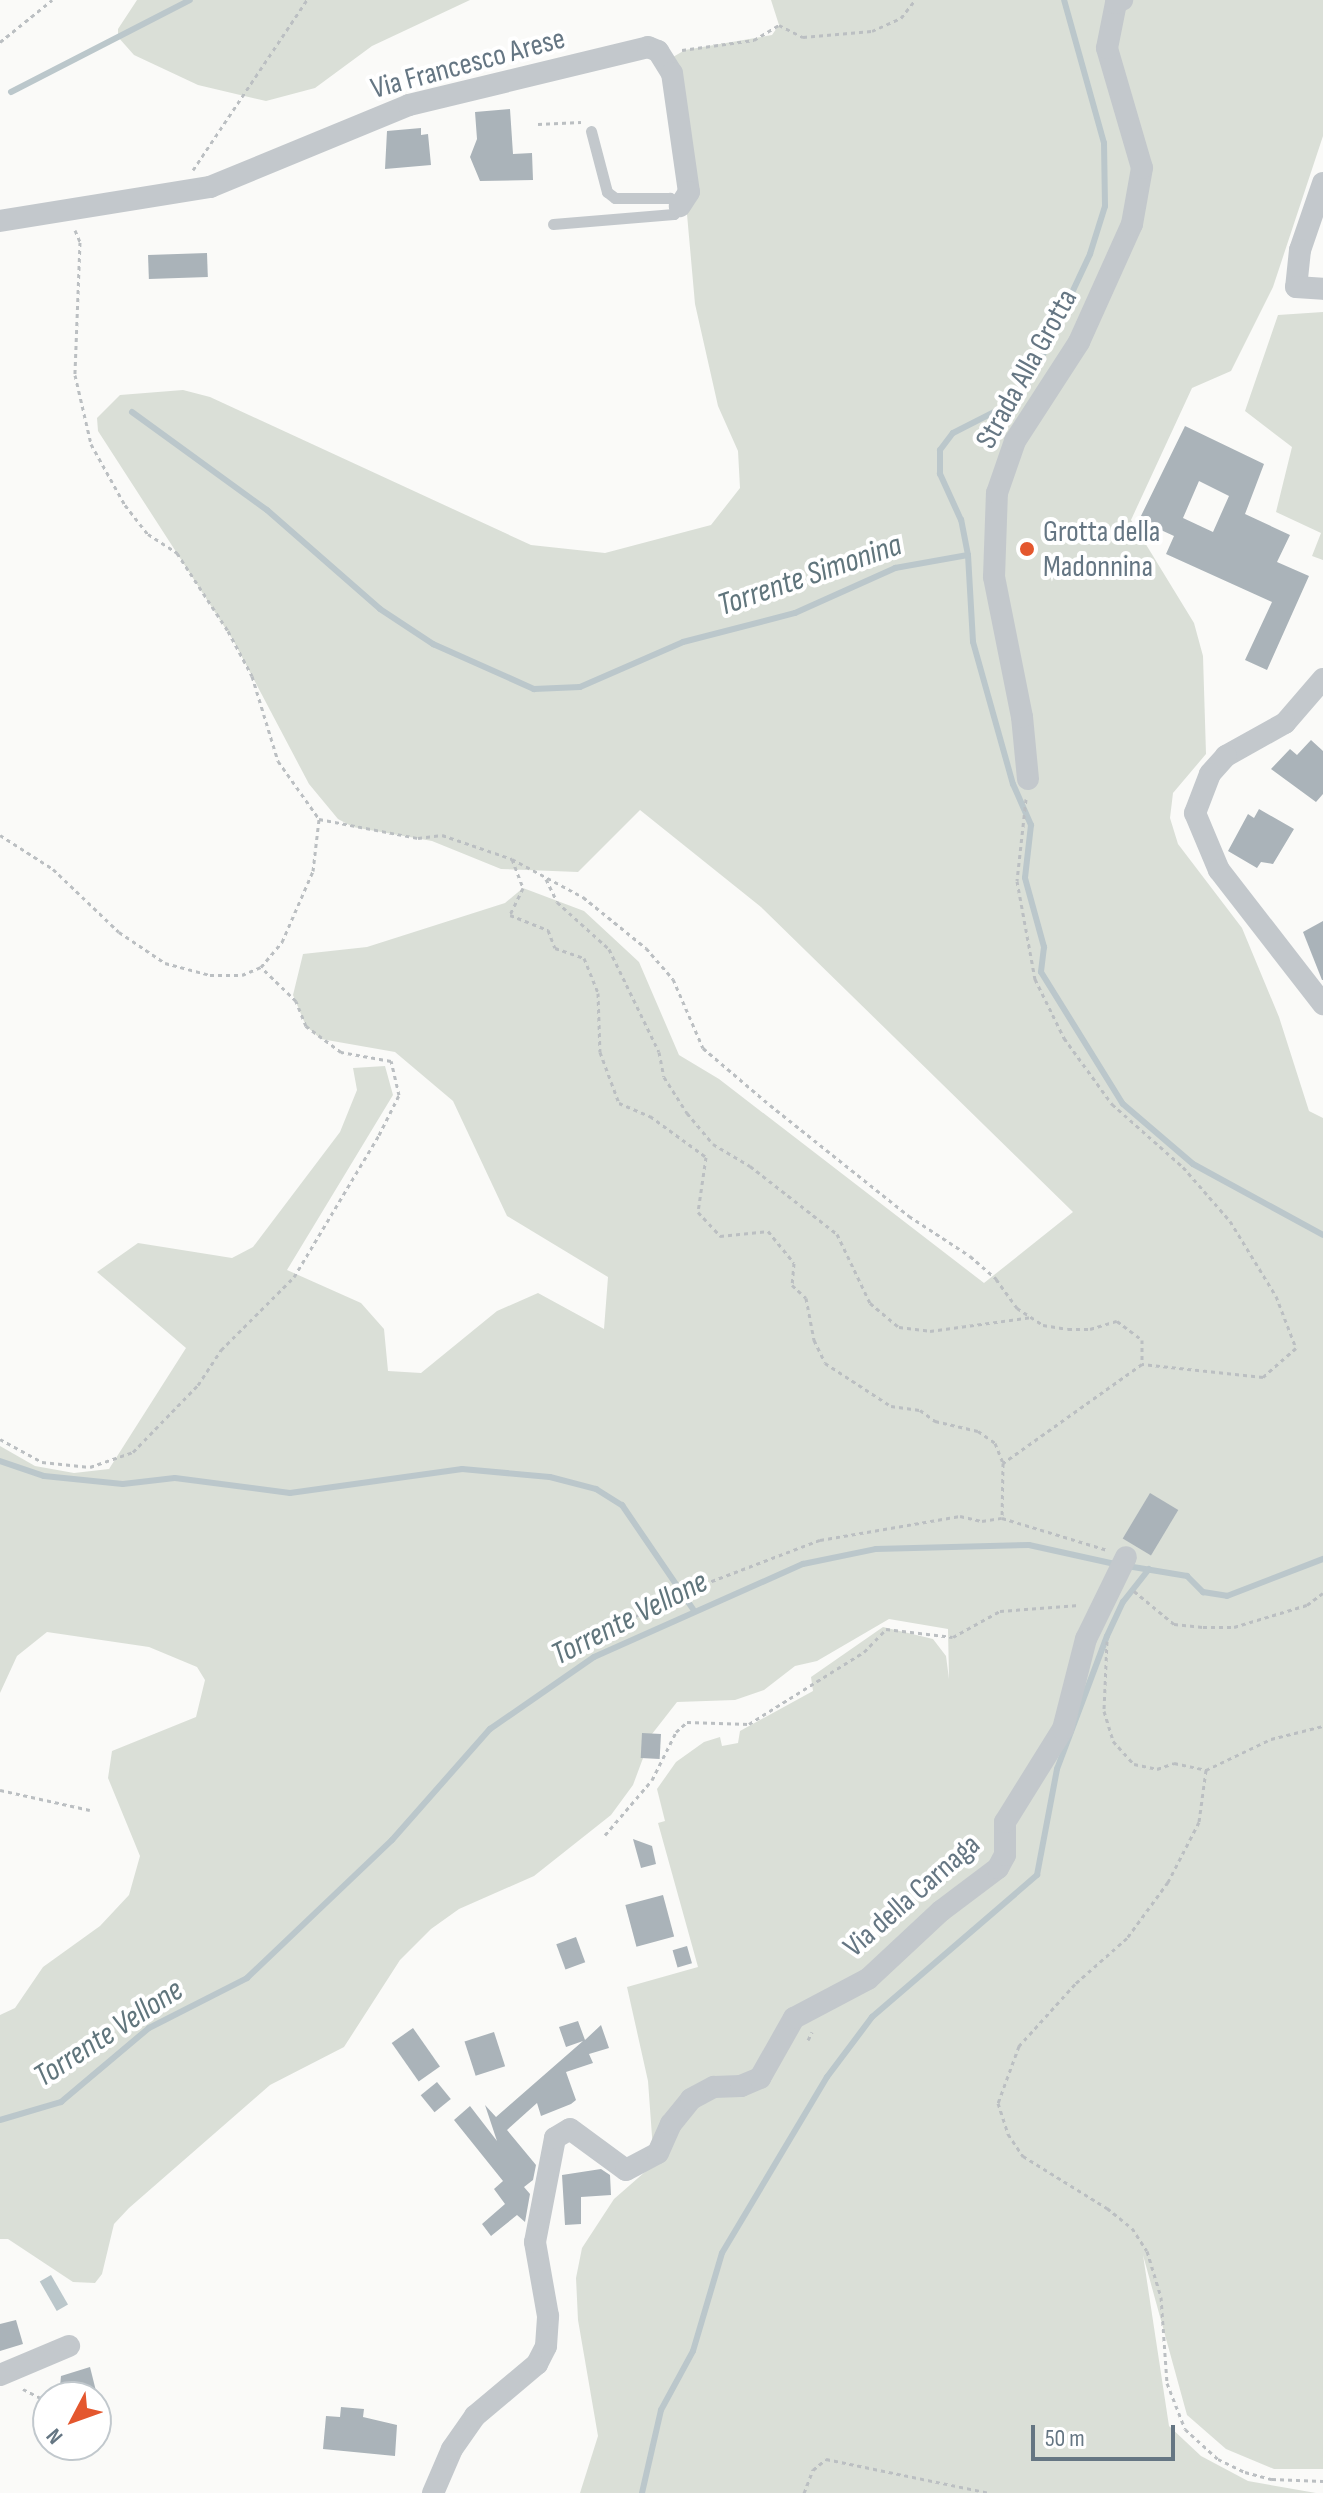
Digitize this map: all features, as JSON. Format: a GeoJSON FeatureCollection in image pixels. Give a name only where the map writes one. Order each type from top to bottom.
{"type":"FeatureCollection","features":[{"type":"Feature","properties":{"kind":"street","name":"Strada Alla Grotta"},"geometry":{"type":"LineString","coordinates":[[1028,779],[1022,717],[994,577],[997,493],[1015,441],[1079,342],[1132,224],[1142,168],[1107,48],[1116,3],[1122,0]]}},
{"type":"Feature","properties":{"kind":"street","name":"Via Francesco Arese"},"geometry":{"type":"LineString","coordinates":[[0,221],[210,187],[409,105],[648,47],[658,51]]}},
{"type":"Feature","properties":{"kind":"street"},"geometry":{"type":"LineString","coordinates":[[658,51],[672,73],[687,177],[689,192],[680,206]]}},
{"type":"Feature","properties":{"kind":"street"},"geometry":{"type":"LineString","coordinates":[[1323,183],[1300,250],[1296,287],[1323,289]]}},
{"type":"Feature","properties":{"kind":"street"},"geometry":{"type":"LineString","coordinates":[[1323,679],[1285,723],[1226,756],[1203,786],[1195,813],[1219,870],[1323,1004]]}},
{"type":"Feature","properties":{"kind":"street","name":"Via della Carnaga"},"geometry":{"type":"LineString","coordinates":[[433,2493],[452,2449],[475,2416],[537,2364],[546,2346],[548,2316],[535,2242],[555,2138],[570,2129],[626,2170],[658,2153],[671,2124],[691,2099],[714,2087],[741,2086],[760,2078],[794,2018],[868,1979],[941,1911],[998,1868],[1005,1855],[1005,1822],[1063,1729],[1086,1639],[1121,1566]]}},
{"type":"Feature","properties":{"kind":"street"},"geometry":{"type":"LineString","coordinates":[[0,2375],[69,2346]]}},
{"type":"Feature","properties":{"kind":"lane"},"geometry":{"type":"LineString","coordinates":[[553,224],[674,214],[680,206],[670,198],[615,198],[607,192],[591,131]]}},
{"type":"Feature","properties":{"kind":"path"},"geometry":{"type":"LineString","coordinates":[[0,42],[52,0]]}},
{"type":"Feature","properties":{"kind":"path"},"geometry":{"type":"LineString","coordinates":[[179,192],[307,0]]}},
{"type":"Feature","properties":{"kind":"path"},"geometry":{"type":"LineString","coordinates":[[658,51],[754,40],[779,25],[803,37],[872,31],[901,18],[915,0]]}},
{"type":"Feature","properties":{"kind":"path"},"geometry":{"type":"LineString","coordinates":[[538,124],[585,122],[591,131]]}},
{"type":"Feature","properties":{"kind":"path"},"geometry":{"type":"LineString","coordinates":[[0,835],[53,869],[119,932],[165,963],[210,975],[242,975],[261,967],[282,942],[313,871],[319,819],[278,761],[252,676],[228,631],[177,553],[148,534],[125,505],[91,444],[75,375],[80,242],[62,211]]}},
{"type":"Feature","properties":{"kind":"path"},"geometry":{"type":"LineString","coordinates":[[1003,1463],[1142,1364],[1263,1377],[1296,1348],[1276,1296],[1230,1221],[1183,1167],[1112,1104],[1064,1038],[1035,979],[1017,881],[1028,779]]}},
{"type":"Feature","properties":{"kind":"path"},"geometry":{"type":"LineString","coordinates":[[319,819],[418,838],[442,835],[512,859],[583,897],[646,948],[673,979],[703,1048],[840,1163],[970,1256],[1032,1317],[1068,1329],[1090,1329],[1117,1321],[1142,1340],[1142,1364]]}},
{"type":"Feature","properties":{"kind":"path"},"geometry":{"type":"LineString","coordinates":[[512,859],[523,888],[510,915],[548,930],[555,948],[584,958],[598,993],[600,1052],[619,1103],[650,1116],[706,1157],[698,1212],[720,1236],[768,1231],[794,1263],[792,1285],[806,1298],[814,1340],[825,1363],[891,1406],[920,1410],[935,1421],[978,1431],[995,1443],[1003,1463],[1002,1518]]}},
{"type":"Feature","properties":{"kind":"path"},"geometry":{"type":"LineString","coordinates":[[546,879],[557,902],[609,949],[659,1052],[664,1077],[687,1113],[713,1144],[750,1166],[837,1234],[870,1303],[899,1327],[930,1331],[1032,1317]]}},
{"type":"Feature","properties":{"kind":"path"},"geometry":{"type":"LineString","coordinates":[[0,1439],[42,1462],[90,1467],[133,1452],[198,1385],[221,1350],[294,1277],[379,1135],[399,1095],[391,1061],[341,1052],[306,1026],[296,1001],[261,967]]}},
{"type":"Feature","properties":{"kind":"path"},"geometry":{"type":"LineString","coordinates":[[636,1616],[715,1579],[820,1540],[960,1516],[982,1521],[1002,1518],[1089,1543]]}},
{"type":"Feature","properties":{"kind":"path"},"geometry":{"type":"LineString","coordinates":[[1121,1566],[1174,1624],[1234,1627],[1307,1605],[1323,1593]]}},
{"type":"Feature","properties":{"kind":"path"},"geometry":{"type":"LineString","coordinates":[[605,1835],[652,1780],[680,1725],[695,1721],[749,1724],[864,1652],[886,1629],[953,1637],[1000,1611],[1076,1604],[1099,1612],[1109,1655],[1104,1711],[1113,1741],[1134,1764],[1157,1769],[1174,1763],[1206,1770],[1271,1739],[1323,1726]]}},
{"type":"Feature","properties":{"kind":"path"},"geometry":{"type":"LineString","coordinates":[[1206,1770],[1199,1822],[1168,1882],[1127,1938],[1075,1984],[1019,2046],[998,2103],[1008,2134],[1023,2156],[1107,2208],[1132,2228],[1147,2251],[1161,2297],[1167,2383],[1185,2429],[1218,2459],[1245,2472],[1272,2479],[1323,2481]]}},
{"type":"Feature","properties":{"kind":"path"},"geometry":{"type":"LineString","coordinates":[[0,1790],[90,1810]]}},
{"type":"Feature","properties":{"kind":"path"},"geometry":{"type":"LineString","coordinates":[[804,2493],[813,2470],[826,2459],[990,2493]]}},
{"type":"Feature","properties":{"kind":"shaded area"},"geometry":{"type":"Polygon","coordinates":[[[137,0],[470,0],[372,46],[315,88],[266,101],[198,85],[134,55],[118,37],[118,29],[137,0]]]}},
{"type":"Feature","properties":{"kind":"shaded area"},"geometry":{"type":"Polygon","coordinates":[[[771,0],[1323,0],[1323,136],[1273,287],[1231,371],[1192,388],[1131,520],[1194,623],[1203,656],[1206,754],[1173,793],[1170,818],[1178,844],[1242,928],[1279,1017],[1309,1111],[1323,1118],[1323,2469],[1274,2469],[1226,2449],[1187,2415],[1143,2255],[1169,2426],[1201,2456],[1248,2481],[1316,2493],[580,2493],[598,2436],[578,2320],[576,2278],[582,2248],[614,2199],[654,2164],[648,2081],[627,1987],[698,1967],[658,1823],[665,1821],[657,1789],[676,1762],[704,1742],[720,1737],[722,1746],[738,1743],[740,1731],[813,1691],[811,1677],[883,1627],[933,1639],[946,1656],[949,1679],[948,1629],[889,1619],[817,1661],[795,1666],[764,1690],[735,1700],[677,1702],[652,1734],[633,1785],[611,1815],[534,1876],[459,1909],[431,1929],[400,1960],[344,2047],[270,2085],[129,2208],[114,2224],[102,2274],[95,2283],[73,2282],[8,2239],[0,2239],[0,2015],[15,2008],[43,1967],[100,1926],[129,1895],[140,1856],[108,1778],[112,1751],[196,1717],[205,1680],[197,1667],[149,1647],[47,1632],[17,1656],[0,1693],[0,1446],[35,1466],[74,1473],[109,1469],[186,1348],[97,1272],[138,1243],[232,1258],[253,1247],[340,1132],[357,1090],[353,1068],[385,1066],[393,1095],[287,1270],[361,1303],[384,1329],[388,1371],[421,1373],[497,1311],[538,1293],[604,1329],[608,1277],[507,1216],[453,1101],[395,1052],[321,1039],[306,1026],[293,995],[303,954],[367,947],[505,903],[523,888],[584,911],[639,962],[679,1055],[719,1079],[984,1283],[1073,1212],[761,907],[640,810],[578,872],[501,869],[432,841],[353,827],[338,819],[309,784],[233,640],[98,431],[97,418],[120,395],[183,390],[210,397],[531,545],[605,553],[711,525],[740,488],[738,451],[718,406],[695,304],[673,57],[685,50],[772,35],[779,25],[771,0]]]}},
{"type":"Feature","properties":{"kind":"shaded area"},"geometry":{"type":"Polygon","coordinates":[[[1323,312],[1323,560],[1312,556],[1321,533],[1276,512],[1292,447],[1245,411],[1278,315],[1323,312]]]}},
{"type":"Feature","properties":{"kind":"shaded area"},"geometry":{"type":"Polygon","coordinates":[[[51,2275],[68,2304],[57,2311],[40,2282],[51,2275]]]}},
{"type":"Feature","properties":{"kind":"building"},"geometry":{"type":"Polygon","coordinates":[[[510,109],[513,154],[532,153],[533,180],[480,181],[470,157],[477,139],[475,112],[510,109]]]}},
{"type":"Feature","properties":{"kind":"building"},"geometry":{"type":"Polygon","coordinates":[[[421,128],[421,135],[428,134],[431,165],[385,169],[387,131],[421,128]]]}},
{"type":"Feature","properties":{"kind":"building"},"geometry":{"type":"Polygon","coordinates":[[[207,253],[208,277],[149,279],[148,255],[207,253]]]}},
{"type":"Feature","properties":{"kind":"building"},"geometry":{"type":"Polygon","coordinates":[[[1185,426],[1264,464],[1245,514],[1290,535],[1277,562],[1309,576],[1267,670],[1245,660],[1272,602],[1166,554],[1174,536],[1139,520],[1185,426]],[[1199,481],[1183,518],[1213,532],[1229,496],[1199,481]]]}},
{"type":"Feature","properties":{"kind":"building"},"geometry":{"type":"Polygon","coordinates":[[[1311,740],[1323,751],[1323,794],[1316,802],[1271,769],[1290,749],[1297,755],[1311,740]]]}},
{"type":"Feature","properties":{"kind":"building"},"geometry":{"type":"Polygon","coordinates":[[[1259,809],[1294,829],[1273,864],[1261,862],[1257,868],[1228,851],[1248,814],[1254,818],[1259,809]]]}},
{"type":"Feature","properties":{"kind":"building"},"geometry":{"type":"Polygon","coordinates":[[[1323,921],[1323,980],[1322,980],[1303,932],[1323,921]]]}},
{"type":"Feature","properties":{"kind":"building"},"geometry":{"type":"Polygon","coordinates":[[[1150,1493],[1178,1510],[1151,1555],[1123,1538],[1150,1493]]]}},
{"type":"Feature","properties":{"kind":"building"},"geometry":{"type":"Polygon","coordinates":[[[642,1733],[661,1734],[660,1759],[641,1758],[642,1733]]]}},
{"type":"Feature","properties":{"kind":"building"},"geometry":{"type":"Polygon","coordinates":[[[633,1839],[652,1846],[656,1864],[641,1868],[633,1839]]]}},
{"type":"Feature","properties":{"kind":"building"},"geometry":{"type":"Polygon","coordinates":[[[663,1895],[674,1937],[636,1947],[625,1905],[663,1895]]]}},
{"type":"Feature","properties":{"kind":"building"},"geometry":{"type":"Polygon","coordinates":[[[576,1937],[585,1962],[566,1970],[556,1944],[576,1937]]]}},
{"type":"Feature","properties":{"kind":"building"},"geometry":{"type":"Polygon","coordinates":[[[687,1946],[692,1963],[678,1967],[673,1950],[687,1946]]]}},
{"type":"Feature","properties":{"kind":"building"},"geometry":{"type":"Polygon","coordinates":[[[578,2021],[585,2040],[601,2025],[609,2048],[589,2054],[593,2063],[566,2072],[576,2100],[541,2116],[537,2103],[507,2130],[536,2165],[533,2180],[524,2187],[530,2194],[525,2222],[517,2215],[491,2236],[482,2224],[505,2204],[494,2189],[503,2181],[454,2120],[470,2106],[497,2141],[485,2105],[496,2117],[583,2041],[566,2047],[559,2027],[578,2021]]]}},
{"type":"Feature","properties":{"kind":"building"},"geometry":{"type":"Polygon","coordinates":[[[413,2028],[440,2067],[419,2081],[392,2043],[413,2028]]]}},
{"type":"Feature","properties":{"kind":"building"},"geometry":{"type":"Polygon","coordinates":[[[494,2032],[505,2066],[476,2076],[465,2042],[494,2032]]]}},
{"type":"Feature","properties":{"kind":"building"},"geometry":{"type":"Polygon","coordinates":[[[437,2082],[451,2099],[435,2112],[421,2095],[437,2082]]]}},
{"type":"Feature","properties":{"kind":"building"},"geometry":{"type":"Polygon","coordinates":[[[601,2169],[610,2175],[611,2195],[581,2197],[581,2224],[565,2225],[562,2175],[601,2169]]]}},
{"type":"Feature","properties":{"kind":"building"},"geometry":{"type":"Polygon","coordinates":[[[16,2320],[23,2344],[0,2351],[0,2324],[16,2320]]]}},
{"type":"Feature","properties":{"kind":"building"},"geometry":{"type":"Polygon","coordinates":[[[90,2367],[94,2381],[61,2381],[61,2376],[90,2367]]]}},
{"type":"Feature","properties":{"kind":"building"},"geometry":{"type":"Polygon","coordinates":[[[341,2407],[364,2409],[363,2417],[397,2425],[395,2456],[323,2449],[326,2416],[340,2417],[341,2407]]]}},
{"type":"Feature","properties":{"kind":"waterway"},"geometry":{"type":"LineString","coordinates":[[11,92],[190,0]]}},
{"type":"Feature","properties":{"kind":"waterway"},"geometry":{"type":"LineString","coordinates":[[968,555],[961,520],[940,474],[940,450],[953,433],[1010,404],[1032,378],[1090,254],[1105,206],[1104,143],[1064,0]]}},
{"type":"Feature","properties":{"kind":"waterway","name":"Torrente Simonina"},"geometry":{"type":"LineString","coordinates":[[132,412],[267,510],[380,609],[433,644],[534,689],[580,687],[683,642],[795,613],[895,568],[968,555],[973,642],[1013,784],[1031,825],[1025,878],[1044,947],[1041,972],[1123,1104],[1193,1164],[1323,1235]]}},
{"type":"Feature","properties":{"kind":"waterway"},"geometry":{"type":"LineString","coordinates":[[0,1461],[44,1476],[123,1484],[175,1478],[290,1493],[462,1469],[550,1477],[596,1489],[622,1505],[693,1609]]}},
{"type":"Feature","properties":{"kind":"waterway","name":"Torrente Vellone"},"geometry":{"type":"LineString","coordinates":[[0,2120],[61,2102],[149,2028],[247,1978],[392,1840],[490,1729],[594,1657],[803,1564],[876,1549],[1029,1545],[1115,1564]]}},
{"type":"Feature","properties":{"kind":"waterway","name":"Torrente Vellone"},"geometry":{"type":"LineString","coordinates":[[1127,1566],[1187,1576],[1203,1592],[1227,1596],[1323,1559]]}},
{"type":"Feature","properties":{"kind":"waterway"},"geometry":{"type":"LineString","coordinates":[[642,2493],[661,2410],[693,2351],[722,2253],[827,2077],[872,2017],[1037,1875],[1057,1769],[1107,1636],[1123,1602],[1149,1569]]}},
{"type":"Feature","properties":{"kind":"place","name":"Grotta della Madonnina"},"geometry":{"type":"Point","coordinates":[1027,549]}}]}
